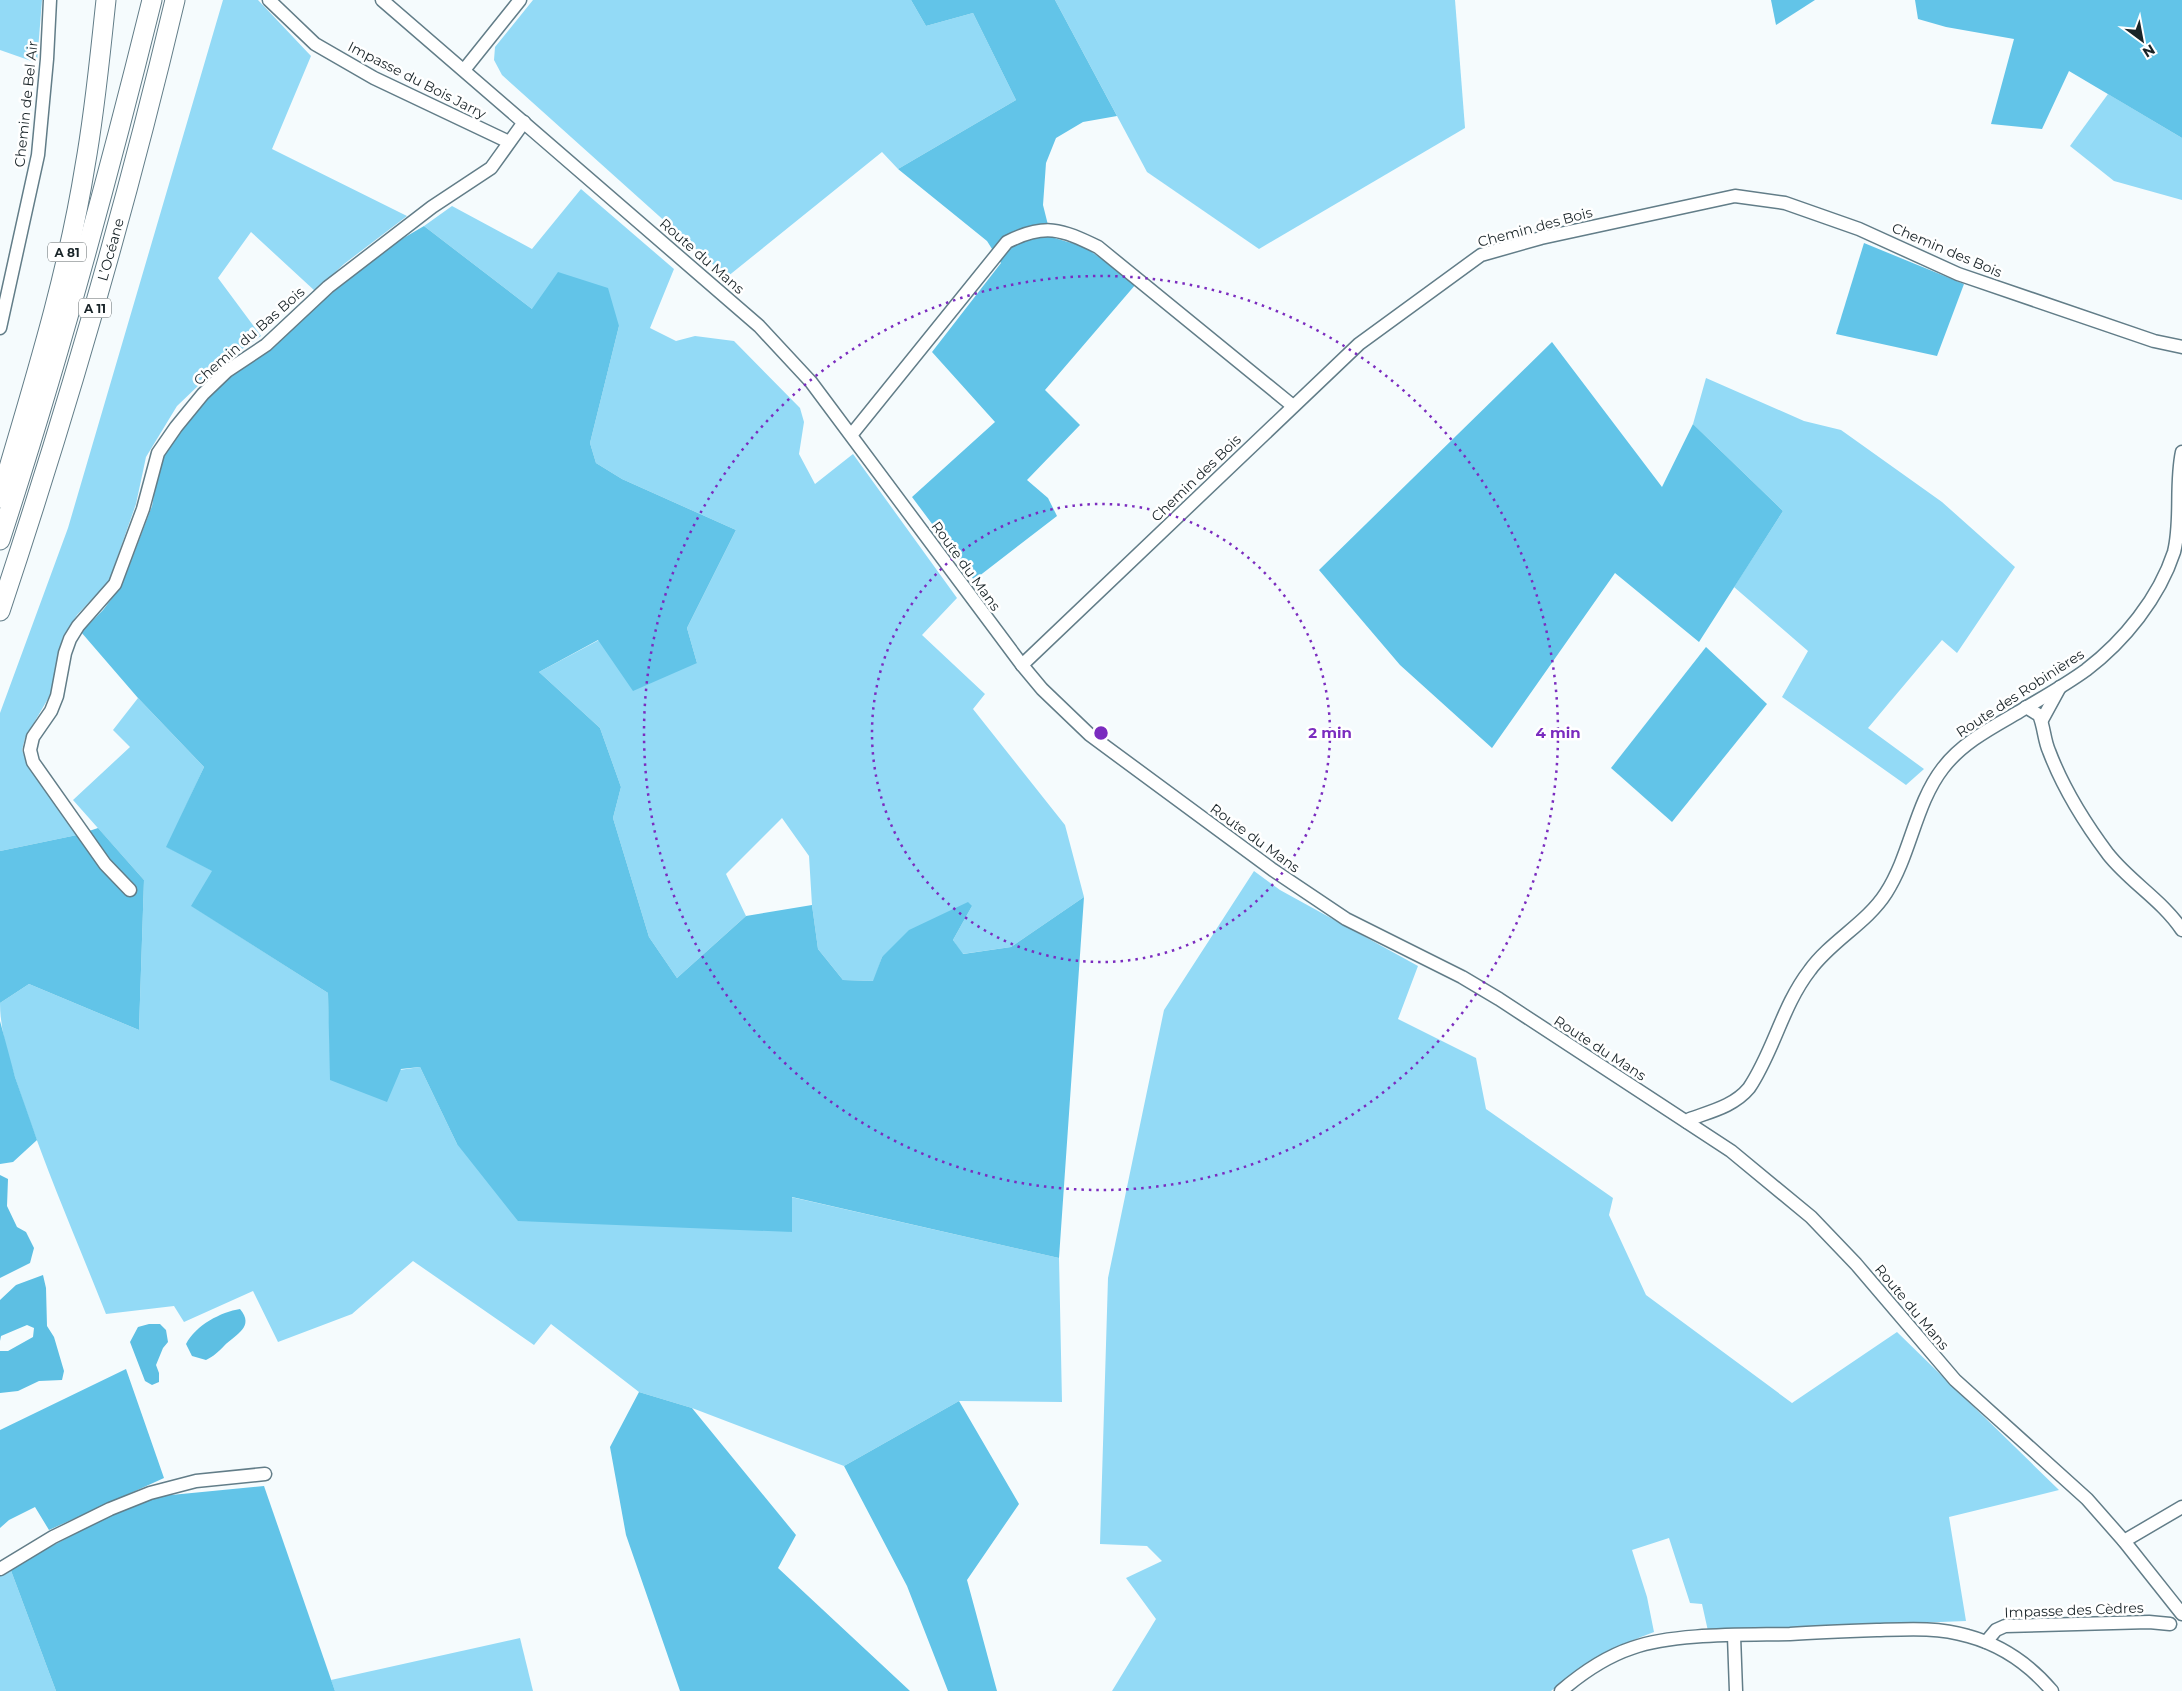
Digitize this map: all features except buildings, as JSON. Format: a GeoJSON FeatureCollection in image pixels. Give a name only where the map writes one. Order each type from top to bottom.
{"type":"FeatureCollection","features":[{"type":"Feature","properties":{"kind":"highway","name":"A 81"},"geometry":{"type":"LineString","coordinates":[[0,498],[38,368],[64,266],[85,167],[106,0]]}},
{"type":"Feature","properties":{"kind":"highway","name":"L’Océane"},"geometry":{"type":"LineString","coordinates":[[0,540],[39,418],[81,275],[152,0]]}},
{"type":"Feature","properties":{"kind":"highway","name":"L’Océane"},"geometry":{"type":"LineString","coordinates":[[0,611],[87,335],[134,167],[175,0]]}},
{"type":"Feature","properties":{"kind":"street","name":"Chemin de Bel Air"},"geometry":{"type":"LineString","coordinates":[[0,328],[38,155],[47,60],[50,0]]}},
{"type":"Feature","properties":{"kind":"street","name":"Impasse du Bois Jarry"},"geometry":{"type":"LineString","coordinates":[[270,0],[315,44],[374,78],[509,142]]}},
{"type":"Feature","properties":{"kind":"street","name":"Route du Mans"},"geometry":{"type":"LineString","coordinates":[[382,0],[759,326],[812,382],[1022,665],[1042,689],[1090,735],[1319,902],[1372,933],[1462,977],[1731,1151],[1811,1217],[1856,1264],[1956,1380],[2087,1498],[2182,1614]]}},
{"type":"Feature","properties":{"kind":"street"},"geometry":{"type":"LineString","coordinates":[[464,70],[520,0]]}},
{"type":"Feature","properties":{"kind":"street","name":"Chemin du Bas Bois"},"geometry":{"type":"LineString","coordinates":[[130,890],[105,864],[33,762],[30,750],[33,737],[51,711],[57,696],[65,653],[70,639],[78,626],[115,584],[143,508],[158,453],[176,426],[203,394],[227,371],[266,345],[328,287],[360,262],[432,207],[491,168],[524,122]]}},
{"type":"Feature","properties":{"kind":"street","name":"Chemin des Bois"},"geometry":{"type":"LineString","coordinates":[[1022,665],[1359,344],[1481,255],[1541,238],[1735,196],[1785,203],[1859,229],[1958,274],[2154,341],[2182,347]]}},
{"type":"Feature","properties":{"kind":"street"},"geometry":{"type":"LineString","coordinates":[[852,434],[1006,242],[1025,233],[1049,229],[1072,234],[1098,247],[1293,406]]}},
{"type":"Feature","properties":{"kind":"street","name":"Route des Robinières"},"geometry":{"type":"LineString","coordinates":[[1687,1122],[1690,1119],[1733,1103],[1749,1088],[1798,986],[1825,952],[1877,905],[1886,893],[1899,868],[1932,786],[1942,769],[1961,749],[2099,659],[2137,620],[2166,571],[2175,551],[2181,520],[2179,474],[2182,452]]}},
{"type":"Feature","properties":{"kind":"street"},"geometry":{"type":"LineString","coordinates":[[2042,720],[2060,686]]}},
{"type":"Feature","properties":{"kind":"street"},"geometry":{"type":"LineString","coordinates":[[2026,707],[2034,710],[2042,720],[2048,750],[2072,800],[2092,831],[2110,856],[2165,908],[2182,930]]}},
{"type":"Feature","properties":{"kind":"street"},"geometry":{"type":"LineString","coordinates":[[0,1568],[53,1537],[110,1509],[150,1493],[196,1481],[265,1474]]}},
{"type":"Feature","properties":{"kind":"street"},"geometry":{"type":"LineString","coordinates":[[2124,1541],[2182,1507]]}},
{"type":"Feature","properties":{"kind":"street","name":"Impasse des Cèdres"},"geometry":{"type":"LineString","coordinates":[[1986,1642],[1996,1630],[2005,1626],[2150,1622],[2170,1624]]}},
{"type":"Feature","properties":{"kind":"street"},"geometry":{"type":"LineString","coordinates":[[1560,1691],[1590,1668],[1632,1648],[1662,1641],[1734,1636],[1927,1629],[1955,1632],[1986,1642],[2019,1660],[2032,1670],[2052,1691]]}},
{"type":"Feature","properties":{"kind":"street"},"geometry":{"type":"LineString","coordinates":[[1734,1636],[1736,1691]]}},
{"type":"Feature","properties":{"kind":"shaded area"},"geometry":{"type":"Polygon","coordinates":[[[0,0],[42,0],[37,63],[0,50],[0,0]]]}},
{"type":"Feature","properties":{"kind":"shaded area"},"geometry":{"type":"Polygon","coordinates":[[[223,0],[258,0],[311,56],[272,149],[407,216],[344,264],[315,291],[251,232],[218,278],[261,336],[223,362],[177,406],[146,457],[136,504],[109,581],[77,615],[63,637],[58,654],[52,692],[25,738],[22,750],[28,766],[77,835],[0,851],[0,713],[68,528],[223,0]]]}},
{"type":"Feature","properties":{"kind":"shaded area"},"geometry":{"type":"Polygon","coordinates":[[[533,0],[911,0],[926,26],[973,13],[1016,100],[898,169],[882,152],[727,277],[502,75],[494,60],[495,47],[533,0]]]}},
{"type":"Feature","properties":{"kind":"shaded area"},"geometry":{"type":"Polygon","coordinates":[[[911,0],[1055,0],[1117,116],[1083,122],[1056,138],[1046,163],[1043,205],[1051,237],[1085,247],[1136,284],[1045,390],[1080,425],[1027,480],[1048,498],[1057,516],[974,580],[912,497],[995,422],[932,352],[1001,263],[987,241],[898,169],[1016,100],[973,13],[926,26],[911,0]]]}},
{"type":"Feature","properties":{"kind":"shaded area"},"geometry":{"type":"Polygon","coordinates":[[[1055,0],[1455,0],[1465,128],[1259,249],[1147,172],[1055,0]]]}},
{"type":"Feature","properties":{"kind":"shaded area"},"geometry":{"type":"Polygon","coordinates":[[[1771,0],[1815,0],[1776,25],[1771,0]]]}},
{"type":"Feature","properties":{"kind":"shaded area"},"geometry":{"type":"Polygon","coordinates":[[[1915,0],[2182,0],[2182,138],[2069,71],[2042,129],[1991,124],[2014,39],[1946,27],[1918,19],[1915,0]]]}},
{"type":"Feature","properties":{"kind":"shaded area"},"geometry":{"type":"Polygon","coordinates":[[[2108,94],[2182,138],[2182,200],[2114,181],[2070,146],[2108,94]]]}},
{"type":"Feature","properties":{"kind":"shaded area"},"geometry":{"type":"Polygon","coordinates":[[[581,189],[674,269],[650,328],[676,341],[695,336],[734,341],[800,408],[804,422],[799,454],[815,484],[853,454],[957,598],[922,635],[985,694],[973,709],[1065,825],[1084,897],[1011,947],[962,954],[953,940],[972,906],[882,957],[874,981],[843,980],[818,949],[812,905],[809,856],[782,818],[726,874],[746,916],[677,978],[649,937],[613,818],[621,787],[600,728],[539,672],[599,640],[697,663],[687,628],[736,530],[622,479],[596,463],[590,443],[619,326],[532,309],[424,226],[452,206],[532,249],[581,189]]]}},
{"type":"Feature","properties":{"kind":"shaded area"},"geometry":{"type":"Polygon","coordinates":[[[424,226],[532,309],[558,272],[608,288],[619,326],[590,443],[596,463],[622,479],[736,530],[687,628],[697,663],[633,691],[598,640],[539,672],[600,728],[621,787],[613,818],[649,937],[677,978],[746,916],[812,905],[818,949],[843,980],[873,981],[882,957],[909,930],[968,902],[972,906],[953,940],[963,954],[1011,947],[1084,897],[1059,1258],[792,1197],[792,1232],[518,1221],[457,1144],[420,1067],[401,1069],[387,1102],[330,1080],[328,993],[191,906],[212,871],[166,847],[204,767],[138,698],[81,632],[103,610],[122,585],[152,506],[157,479],[165,454],[183,427],[208,396],[231,376],[271,350],[327,297],[395,243],[424,226]]]}},
{"type":"Feature","properties":{"kind":"shaded area"},"geometry":{"type":"Polygon","coordinates":[[[1864,243],[1964,284],[1937,356],[1836,334],[1864,243]]]}},
{"type":"Feature","properties":{"kind":"shaded area"},"geometry":{"type":"Polygon","coordinates":[[[1552,342],[1662,487],[1693,424],[1783,511],[1699,642],[1615,573],[1492,748],[1400,665],[1319,570],[1552,342]]]}},
{"type":"Feature","properties":{"kind":"shaded area"},"geometry":{"type":"Polygon","coordinates":[[[1706,378],[1804,421],[1841,430],[1942,502],[2015,567],[1957,653],[1942,640],[1868,728],[1924,769],[1906,785],[1782,697],[1808,651],[1734,587],[1783,511],[1693,424],[1706,378]]]}},
{"type":"Feature","properties":{"kind":"shaded area"},"geometry":{"type":"Polygon","coordinates":[[[1706,647],[1767,704],[1672,822],[1611,768],[1706,647]]]}},
{"type":"Feature","properties":{"kind":"shaded area"},"geometry":{"type":"Polygon","coordinates":[[[138,698],[204,767],[167,847],[213,871],[192,906],[328,993],[331,1080],[420,1067],[457,1144],[792,1232],[791,1197],[1059,1258],[1062,1402],[959,1401],[844,1466],[692,1408],[639,1392],[551,1324],[534,1345],[413,1261],[352,1314],[278,1342],[253,1291],[184,1322],[174,1306],[106,1314],[26,1110],[5,1044],[0,1003],[29,984],[139,1030],[144,880],[73,800],[130,747],[113,730],[138,698]]]}},
{"type":"Feature","properties":{"kind":"shaded area"},"geometry":{"type":"Polygon","coordinates":[[[98,828],[144,880],[139,1030],[29,984],[0,1003],[0,851],[77,835],[98,828]]]}},
{"type":"Feature","properties":{"kind":"shaded area"},"geometry":{"type":"Polygon","coordinates":[[[1254,871],[1280,890],[1418,966],[1398,1019],[1476,1058],[1486,1109],[1613,1198],[1609,1215],[1646,1295],[1792,1403],[1897,1332],[2059,1490],[1949,1517],[1966,1621],[1708,1631],[1702,1604],[1690,1603],[1669,1538],[1632,1550],[1647,1597],[1654,1632],[1626,1643],[1600,1657],[1551,1691],[1112,1691],[1156,1619],[1126,1578],[1162,1561],[1147,1546],[1100,1544],[1108,1278],[1164,1010],[1254,871]]]}},
{"type":"Feature","properties":{"kind":"shaded area"},"geometry":{"type":"Polygon","coordinates":[[[0,1021],[15,1077],[37,1140],[13,1162],[0,1164],[0,1021]]]}},
{"type":"Feature","properties":{"kind":"shaded area"},"geometry":{"type":"Polygon","coordinates":[[[0,1175],[8,1179],[7,1206],[17,1227],[26,1232],[34,1248],[30,1263],[0,1278],[0,1175]]]}},
{"type":"Feature","properties":{"kind":"shaded area"},"geometry":{"type":"Polygon","coordinates":[[[43,1275],[46,1288],[47,1326],[54,1337],[64,1371],[62,1380],[39,1381],[18,1391],[0,1393],[0,1351],[8,1351],[33,1337],[34,1328],[27,1325],[1,1336],[0,1341],[0,1300],[16,1285],[43,1275]]]}},
{"type":"Feature","properties":{"kind":"shaded area"},"geometry":{"type":"Polygon","coordinates":[[[240,1309],[246,1321],[238,1334],[216,1354],[206,1360],[192,1356],[186,1344],[202,1325],[217,1316],[240,1309]]]}},
{"type":"Feature","properties":{"kind":"shaded area"},"geometry":{"type":"Polygon","coordinates":[[[160,1324],[166,1330],[168,1342],[163,1348],[156,1365],[159,1373],[159,1382],[152,1385],[145,1381],[130,1342],[138,1327],[160,1324]]]}},
{"type":"Feature","properties":{"kind":"shaded area"},"geometry":{"type":"Polygon","coordinates":[[[126,1369],[164,1478],[49,1530],[35,1507],[9,1520],[0,1528],[0,1430],[126,1369]]]}},
{"type":"Feature","properties":{"kind":"shaded area"},"geometry":{"type":"Polygon","coordinates":[[[639,1392],[692,1408],[796,1535],[778,1568],[910,1691],[680,1691],[626,1535],[610,1447],[639,1392]]]}},
{"type":"Feature","properties":{"kind":"shaded area"},"geometry":{"type":"Polygon","coordinates":[[[959,1401],[1019,1504],[967,1580],[997,1691],[948,1691],[907,1586],[844,1466],[959,1401]]]}},
{"type":"Feature","properties":{"kind":"shaded area"},"geometry":{"type":"Polygon","coordinates":[[[264,1486],[335,1691],[56,1691],[10,1568],[109,1516],[161,1496],[264,1486]]]}},
{"type":"Feature","properties":{"kind":"shaded area"},"geometry":{"type":"Polygon","coordinates":[[[10,1568],[56,1691],[0,1691],[0,1576],[10,1568]]]}},
{"type":"Feature","properties":{"kind":"shaded area"},"geometry":{"type":"Polygon","coordinates":[[[520,1638],[533,1691],[335,1691],[331,1680],[520,1638]]]}}]}
